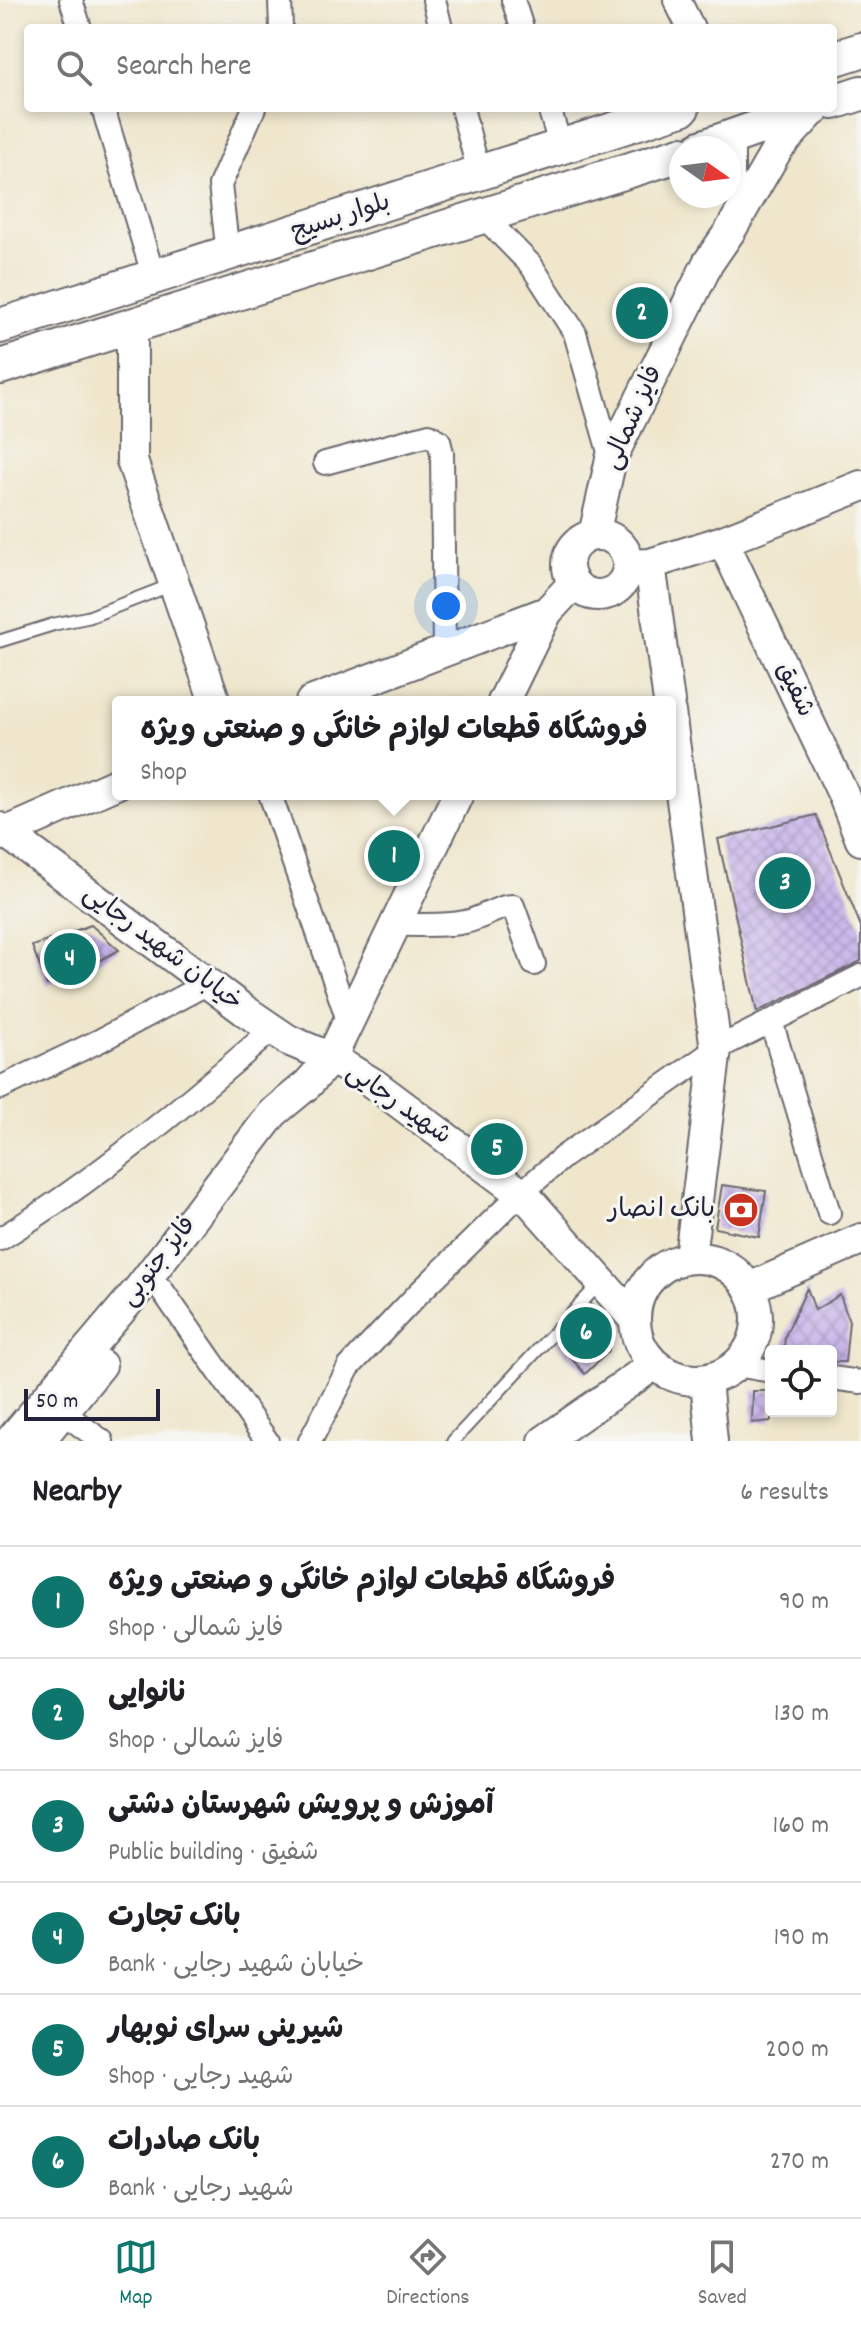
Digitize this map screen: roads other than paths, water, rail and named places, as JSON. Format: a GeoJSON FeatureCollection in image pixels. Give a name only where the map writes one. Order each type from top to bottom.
{"type":"FeatureCollection","features":[{"type":"Feature","properties":{"kind":"main road"},"geometry":{"type":"LineString","coordinates":[[837,58],[861,50]]}},
{"type":"Feature","properties":{"kind":"main road","name":"بلوار بسیج"},"geometry":{"type":"LineString","coordinates":[[0,326],[670,112]]}},
{"type":"Feature","properties":{"kind":"main road"},"geometry":{"type":"LineString","coordinates":[[718,132],[799,112]]}},
{"type":"Feature","properties":{"kind":"main road","name":"فایز شمالی"},"geometry":{"type":"LineString","coordinates":[[594,535],[611,459],[708,263],[778,148],[811,112]]}},
{"type":"Feature","properties":{"kind":"main road","name":"بلوار بسیج"},"geometry":{"type":"LineString","coordinates":[[0,367],[669,158]]}},
{"type":"Feature","properties":{"kind":"main road"},"geometry":{"type":"LineString","coordinates":[[399,199],[410,238]]}},
{"type":"Feature","properties":{"kind":"main road","name":"فایز شمالی"},"geometry":{"type":"LineString","coordinates":[[708,263],[724,208]]}},
{"type":"Feature","properties":{"kind":"main road"},"geometry":{"type":"LineString","coordinates":[[132,326],[132,461],[213,696]]}},
{"type":"Feature","properties":{"kind":"main road"},"geometry":{"type":"LineString","coordinates":[[668,696],[639,564],[618,542],[607,536],[594,535],[582,539],[573,547],[568,559],[568,572],[573,584],[595,596],[607,594],[619,588],[639,564],[723,541],[861,486]]}},
{"type":"Feature","properties":{"kind":"main road","name":"شفیق"},"geometry":{"type":"LineString","coordinates":[[723,541],[843,794],[861,840]]}},
{"type":"Feature","properties":{"kind":"main road"},"geometry":{"type":"LineString","coordinates":[[506,696],[547,612],[573,584]]}},
{"type":"Feature","properties":{"kind":"main road"},"geometry":{"type":"LineString","coordinates":[[327,696],[547,612]]}},
{"type":"Feature","properties":{"kind":"main road"},"geometry":{"type":"LineString","coordinates":[[676,756],[716,1049],[690,1257]]}},
{"type":"Feature","properties":{"kind":"main road"},"geometry":{"type":"LineString","coordinates":[[2,832],[112,786]]}},
{"type":"Feature","properties":{"kind":"main road"},"geometry":{"type":"LineString","coordinates":[[331,1058],[455,800]]}},
{"type":"Feature","properties":{"kind":"main road","name":"خیابان شهید رجایی"},"geometry":{"type":"LineString","coordinates":[[2,832],[288,1040],[331,1058]]}},
{"type":"Feature","properties":{"kind":"main road","name":"فایز جنوبی"},"geometry":{"type":"LineString","coordinates":[[10,1441],[139,1289],[273,1113],[308,1084],[331,1058]]}},
{"type":"Feature","properties":{"kind":"main road","name":"شهید رجایی"},"geometry":{"type":"LineString","coordinates":[[331,1058],[374,1084],[520,1194],[603,1281],[634,1319]]}},
{"type":"Feature","properties":{"kind":"main road","name":"فایز جنوبی"},"geometry":{"type":"LineString","coordinates":[[39,1441],[162,1290],[280,1131],[308,1084]]}},
{"type":"Feature","properties":{"kind":"main road"},"geometry":{"type":"LineString","coordinates":[[749,1288],[861,1239]]}},
{"type":"Feature","properties":{"kind":"main road"},"geometry":{"type":"LineString","coordinates":[[690,1257],[718,1261],[736,1272],[749,1288],[756,1308],[756,1329],[749,1349],[736,1365],[706,1381],[678,1378],[647,1356],[638,1339],[634,1319],[637,1300],[646,1283],[660,1269],[690,1257]]}},
{"type":"Feature","properties":{"kind":"main road"},"geometry":{"type":"LineString","coordinates":[[544,1441],[655,1364]]}},
{"type":"Feature","properties":{"kind":"main road"},"geometry":{"type":"LineString","coordinates":[[706,1381],[712,1441]]}},
{"type":"Feature","properties":{"kind":"street"},"geometry":{"type":"LineString","coordinates":[[71,0],[79,24]]}},
{"type":"Feature","properties":{"kind":"street"},"geometry":{"type":"LineString","coordinates":[[280,0],[281,24]]}},
{"type":"Feature","properties":{"kind":"street"},"geometry":{"type":"LineString","coordinates":[[434,0],[440,24]]}},
{"type":"Feature","properties":{"kind":"street"},"geometry":{"type":"LineString","coordinates":[[513,0],[521,24]]}},
{"type":"Feature","properties":{"kind":"street"},"geometry":{"type":"LineString","coordinates":[[677,0],[689,24]]}},
{"type":"Feature","properties":{"kind":"street"},"geometry":{"type":"LineString","coordinates":[[104,112],[154,278]]}},
{"type":"Feature","properties":{"kind":"street"},"geometry":{"type":"LineString","coordinates":[[228,254],[220,185],[252,112]]}},
{"type":"Feature","properties":{"kind":"street"},"geometry":{"type":"LineString","coordinates":[[463,112],[479,173]]}},
{"type":"Feature","properties":{"kind":"street"},"geometry":{"type":"LineString","coordinates":[[550,112],[561,147]]}},
{"type":"Feature","properties":{"kind":"street"},"geometry":{"type":"LineString","coordinates":[[483,216],[531,265],[575,333],[611,459]]}},
{"type":"Feature","properties":{"kind":"street"},"geometry":{"type":"LineString","coordinates":[[325,463],[429,435],[439,441],[442,453],[444,651]]}},
{"type":"Feature","properties":{"kind":"street"},"geometry":{"type":"LineString","coordinates":[[272,800],[348,1020]]}},
{"type":"Feature","properties":{"kind":"street"},"geometry":{"type":"LineString","coordinates":[[394,925],[461,923],[483,918],[508,905],[513,906],[534,964]]}},
{"type":"Feature","properties":{"kind":"street"},"geometry":{"type":"LineString","coordinates":[[310,1441],[349,1367],[419,1293],[520,1194],[563,1157],[716,1049],[861,976]]}},
{"type":"Feature","properties":{"kind":"street"},"geometry":{"type":"LineString","coordinates":[[0,1088],[99,1041],[208,983]]}},
{"type":"Feature","properties":{"kind":"street"},"geometry":{"type":"LineString","coordinates":[[771,1021],[829,1213]]}},
{"type":"Feature","properties":{"kind":"street"},"geometry":{"type":"LineString","coordinates":[[0,1239],[39,1215],[141,1140],[273,1029]]}},
{"type":"Feature","properties":{"kind":"street"},"geometry":{"type":"LineString","coordinates":[[162,1290],[267,1441]]}},
{"type":"Feature","properties":{"kind":"street"},"geometry":{"type":"LineString","coordinates":[[736,1365],[765,1370]]}},
{"type":"Feature","properties":{"kind":"street"},"geometry":{"type":"LineString","coordinates":[[837,1379],[861,1382]]}},
{"type":"Feature","properties":{"kind":"street"},"geometry":{"type":"LineString","coordinates":[[62,1412],[102,1441]]}},
{"type":"Feature","properties":{"kind":"lane"},"geometry":{"type":"LineString","coordinates":[[0,641],[89,617],[174,584]]}},
{"type":"Feature","properties":{"kind":"lane"},"geometry":{"type":"LineString","coordinates":[[453,1441],[603,1281]]}},
{"type":"Feature","properties":{"kind":"place","name":"نانوایی"},"geometry":{"type":"Point","coordinates":[642,313]}},
{"type":"Feature","properties":{"kind":"place","name":"فروشگاه قطعات لوازم خانگی و صنعتی ویژه"},"geometry":{"type":"Point","coordinates":[394,856]}},
{"type":"Feature","properties":{"kind":"place","name":"آموزش و پرویش شهرستان دشتی"},"geometry":{"type":"Point","coordinates":[785,883]}},
{"type":"Feature","properties":{"kind":"place","name":"بانک تجارت"},"geometry":{"type":"Point","coordinates":[70,959]}},
{"type":"Feature","properties":{"kind":"place","name":"شیرینی سرای نوبهار"},"geometry":{"type":"Point","coordinates":[497,1149]}},
{"type":"Feature","properties":{"kind":"place","name":"بانک انصار"},"geometry":{"type":"Point","coordinates":[741,1210]}},
{"type":"Feature","properties":{"kind":"place","name":"بانک صادرات"},"geometry":{"type":"Point","coordinates":[586,1333]}}]}
